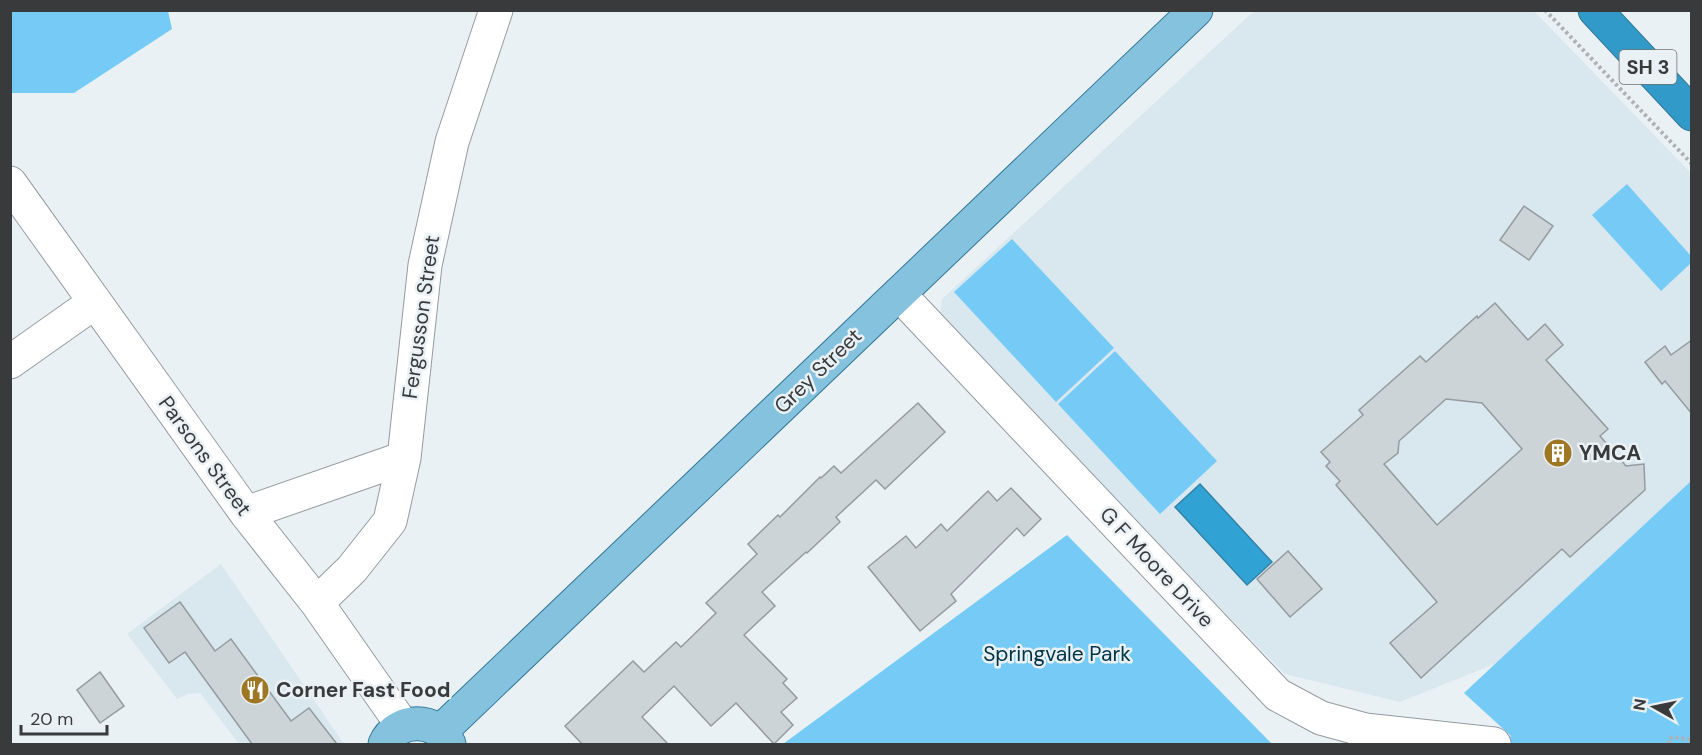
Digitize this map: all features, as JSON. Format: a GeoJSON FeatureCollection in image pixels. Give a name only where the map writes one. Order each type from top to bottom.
{"type":"FeatureCollection","features":[{"type":"Feature","properties":{"kind":"highway","name":"SH 3"},"geometry":{"type":"LineString","coordinates":[[1595,10],[1692,114]]}},
{"type":"Feature","properties":{"kind":"main road","name":"Grey Street"},"geometry":{"type":"LineString","coordinates":[[444,738],[899,294],[1196,10]]}},
{"type":"Feature","properties":{"kind":"main road"},"geometry":{"type":"LineString","coordinates":[[394,735],[422,723],[444,738]]}},
{"type":"Feature","properties":{"kind":"street","name":"Fergusson Street"},"geometry":{"type":"LineString","coordinates":[[317,603],[352,569],[390,521],[404,458],[425,265],[452,142],[496,10]]}},
{"type":"Feature","properties":{"kind":"street","name":"Parsons Street"},"geometry":{"type":"LineString","coordinates":[[10,183],[246,513],[317,603],[394,735]]}},
{"type":"Feature","properties":{"kind":"street","name":"G F Moore Drive"},"geometry":{"type":"LineString","coordinates":[[899,294],[1278,695],[1321,718],[1365,730],[1481,743]]}},
{"type":"Feature","properties":{"kind":"street"},"geometry":{"type":"LineString","coordinates":[[10,363],[95,302]]}},
{"type":"Feature","properties":{"kind":"street"},"geometry":{"type":"LineString","coordinates":[[246,513],[404,458]]}},
{"type":"Feature","properties":{"kind":"path"},"geometry":{"type":"LineString","coordinates":[[1545,10],[1692,164]]}},
{"type":"Feature","properties":{"kind":"path"},"geometry":{"type":"LineString","coordinates":[[1669,744],[1669,740],[1673,737],[1692,740]]}},
{"type":"Feature","properties":{"kind":"shaded area"},"geometry":{"type":"Polygon","coordinates":[[[1254,11],[1534,11],[1691,173],[1691,481],[1497,663],[1400,702],[1285,674],[939,321],[942,299],[1254,11]]]}},
{"type":"Feature","properties":{"kind":"shaded area"},"geometry":{"type":"Polygon","coordinates":[[[1200,484],[1272,562],[1247,585],[1175,507],[1200,484]]]}},
{"type":"Feature","properties":{"kind":"shaded area"},"geometry":{"type":"Polygon","coordinates":[[[221,564],[344,744],[239,744],[200,693],[188,694],[177,699],[127,634],[221,564]]]}},
{"type":"Feature","properties":{"kind":"green space"},"geometry":{"type":"Polygon","coordinates":[[[11,10],[168,11],[172,29],[74,93],[11,93],[11,10]]]}},
{"type":"Feature","properties":{"kind":"green space"},"geometry":{"type":"Polygon","coordinates":[[[1627,184],[1691,256],[1691,263],[1661,291],[1592,215],[1627,184]]]}},
{"type":"Feature","properties":{"kind":"green space"},"geometry":{"type":"Polygon","coordinates":[[[1012,239],[1114,348],[1056,402],[954,292],[1012,239]]]}},
{"type":"Feature","properties":{"kind":"green space"},"geometry":{"type":"Polygon","coordinates":[[[1115,351],[1217,461],[1160,514],[1058,404],[1115,351]]]}},
{"type":"Feature","properties":{"kind":"green space"},"geometry":{"type":"Polygon","coordinates":[[[1691,481],[1691,744],[1504,744],[1511,736],[1464,693],[1691,481]]]}},
{"type":"Feature","properties":{"kind":"green space","name":"Springvale Park"},"geometry":{"type":"Polygon","coordinates":[[[1067,535],[1272,744],[783,744],[1067,535]]]}},
{"type":"Feature","properties":{"kind":"building"},"geometry":{"type":"Polygon","coordinates":[[[1524,206],[1553,226],[1529,260],[1500,240],[1524,206]]]}},
{"type":"Feature","properties":{"kind":"building"},"geometry":{"type":"Polygon","coordinates":[[[1495,303],[1528,340],[1545,324],[1563,345],[1546,360],[1608,429],[1600,436],[1626,466],[1644,464],[1645,490],[1570,557],[1562,549],[1421,678],[1390,643],[1437,602],[1336,485],[1340,481],[1326,466],[1330,462],[1321,452],[1363,415],[1359,410],[1420,356],[1426,362],[1477,316],[1478,318],[1495,303]],[[1446,399],[1399,441],[1398,453],[1384,464],[1437,525],[1522,449],[1482,403],[1446,399]]]}},
{"type":"Feature","properties":{"kind":"building"},"geometry":{"type":"Polygon","coordinates":[[[1692,340],[1692,414],[1665,381],[1662,384],[1645,362],[1665,346],[1671,355],[1692,340]]]}},
{"type":"Feature","properties":{"kind":"building"},"geometry":{"type":"Polygon","coordinates":[[[918,403],[945,432],[885,489],[876,480],[836,517],[840,522],[762,592],[775,606],[744,635],[787,679],[783,683],[797,698],[781,712],[793,725],[774,744],[736,703],[711,726],[674,686],[642,717],[668,744],[582,744],[565,726],[633,661],[644,672],[676,642],[681,647],[716,613],[706,603],[757,554],[748,544],[778,515],[780,517],[820,477],[834,466],[841,473],[918,403]]]}},
{"type":"Feature","properties":{"kind":"building"},"geometry":{"type":"Polygon","coordinates":[[[1011,488],[1041,519],[1024,536],[1017,528],[951,594],[956,601],[920,631],[868,567],[906,536],[916,548],[941,524],[947,531],[988,491],[997,501],[1011,488]]]}},
{"type":"Feature","properties":{"kind":"building"},"geometry":{"type":"Polygon","coordinates":[[[1288,551],[1322,589],[1290,617],[1257,579],[1288,551]]]}},
{"type":"Feature","properties":{"kind":"building"},"geometry":{"type":"Polygon","coordinates":[[[180,602],[215,651],[231,639],[291,721],[309,708],[337,744],[252,744],[185,652],[169,663],[144,628],[180,602]]]}},
{"type":"Feature","properties":{"kind":"building"},"geometry":{"type":"Polygon","coordinates":[[[100,672],[124,706],[100,723],[77,690],[100,672]]]}},
{"type":"Feature","properties":{"kind":"place","name":"YMCA"},"geometry":{"type":"Point","coordinates":[1558,453]}},
{"type":"Feature","properties":{"kind":"place","name":"Corner Fast Food"},"geometry":{"type":"Point","coordinates":[255,690]}}]}
